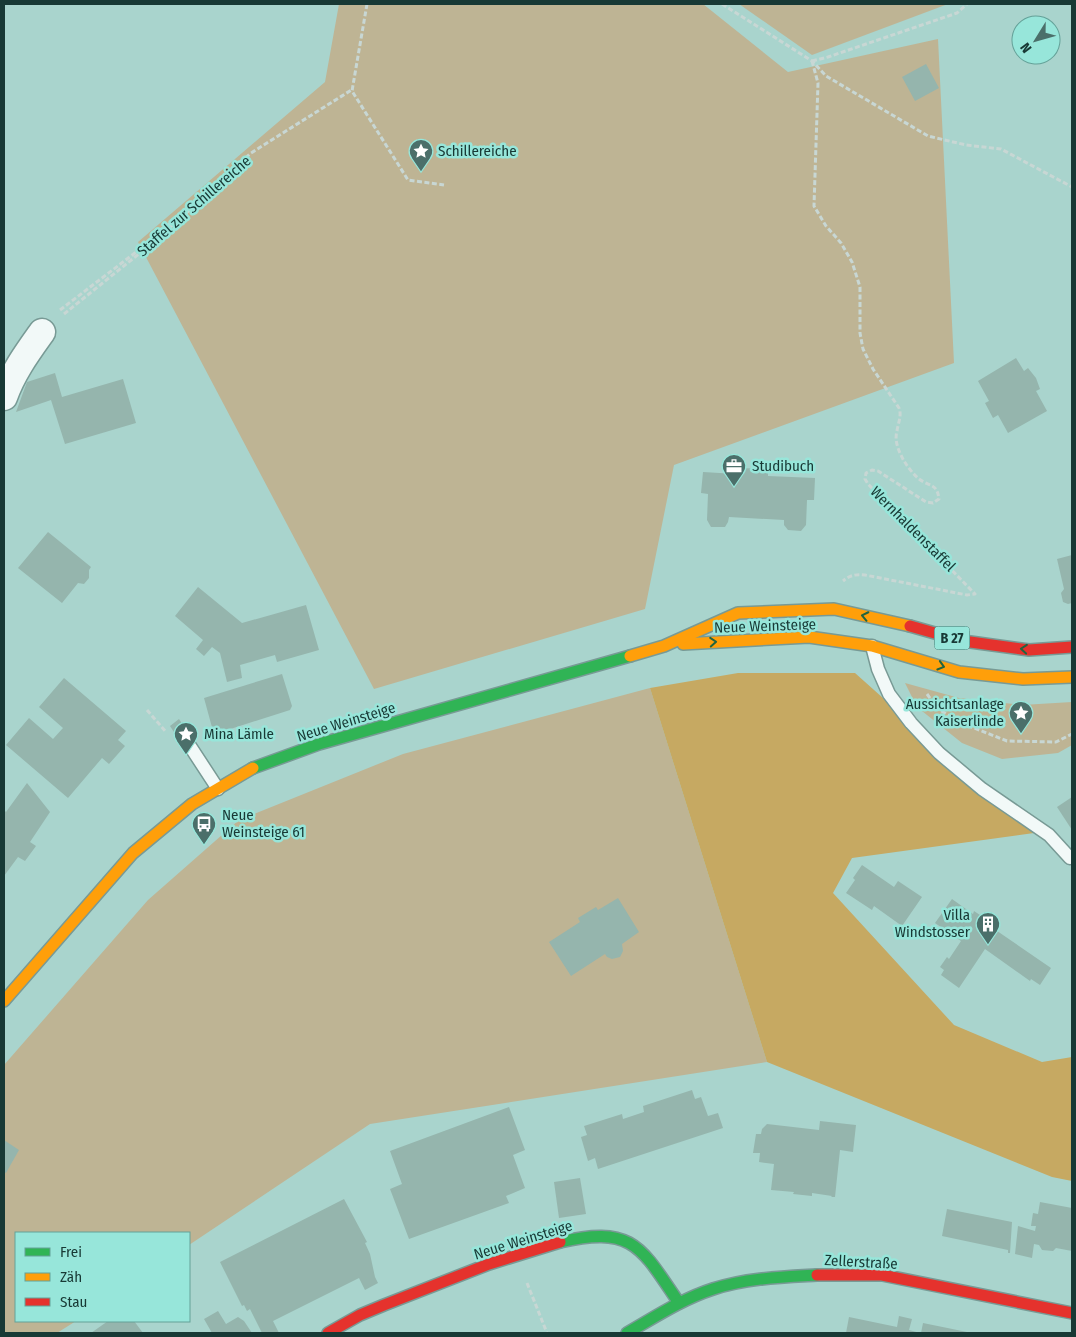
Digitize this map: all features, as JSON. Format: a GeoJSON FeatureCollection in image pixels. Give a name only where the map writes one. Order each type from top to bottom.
{"type":"FeatureCollection","features":[{"type":"Feature","properties":{"kind":"main road","name":"Neue Weinsteige"},"geometry":{"type":"LineString","coordinates":[[4,1001],[93,897],[133,854],[168,822],[192,804],[257,766],[319,744],[664,646],[738,613],[834,609],[903,624],[963,641],[1029,650],[1072,647]]}},
{"type":"Feature","properties":{"kind":"main road","name":"Neue Weinsteige"},"geometry":{"type":"LineString","coordinates":[[664,646],[810,637],[872,646],[959,672],[1023,679],[1072,677]]}},
{"type":"Feature","properties":{"kind":"main road","name":"Neue Weinsteige"},"geometry":{"type":"LineString","coordinates":[[328,1333],[365,1313],[459,1275],[516,1255],[585,1237],[618,1237],[640,1251],[679,1303]]}},
{"type":"Feature","properties":{"kind":"main road","name":"Zellerstraße"},"geometry":{"type":"LineString","coordinates":[[679,1303],[714,1289],[758,1279],[817,1275],[882,1275],[1072,1313]]}},
{"type":"Feature","properties":{"kind":"main road"},"geometry":{"type":"LineString","coordinates":[[627,1333],[679,1303]]}},
{"type":"Feature","properties":{"kind":"street"},"geometry":{"type":"LineString","coordinates":[[4,397],[9,382],[21,360],[42,332]]}},
{"type":"Feature","properties":{"kind":"lane"},"geometry":{"type":"LineString","coordinates":[[872,646],[878,669],[889,694],[911,723],[939,754],[982,789],[1049,834],[1070,858]]}},
{"type":"Feature","properties":{"kind":"lane"},"geometry":{"type":"LineString","coordinates":[[186,740],[218,789]]}},
{"type":"Feature","properties":{"kind":"path"},"geometry":{"type":"LineString","coordinates":[[367,4],[353,90],[408,180],[444,185]]}},
{"type":"Feature","properties":{"kind":"path"},"geometry":{"type":"LineString","coordinates":[[722,4],[812,61],[826,76],[928,136],[966,145],[1001,149],[1072,187]]}},
{"type":"Feature","properties":{"kind":"path"},"geometry":{"type":"LineString","coordinates":[[812,61],[957,12],[967,4]]}},
{"type":"Feature","properties":{"kind":"path","name":"Wernhaldenstaffel"},"geometry":{"type":"LineString","coordinates":[[812,61],[818,83],[814,206],[826,226],[841,243],[852,262],[860,287],[860,333],[863,349],[872,369],[899,408],[901,414],[896,434],[897,444],[904,461],[921,480],[933,485],[938,491],[939,499],[933,503],[926,502],[878,471],[872,470],[866,473],[865,479],[975,594],[967,595],[875,578]]}},
{"type":"Feature","properties":{"kind":"path"},"geometry":{"type":"LineString","coordinates":[[42,332],[44,322],[148,243],[251,153],[353,90]]}},
{"type":"Feature","properties":{"kind":"path","name":"Staffel zur Schillereiche"},"geometry":{"type":"LineString","coordinates":[[42,332],[150,244],[253,155],[353,90]]}},
{"type":"Feature","properties":{"kind":"path"},"geometry":{"type":"LineString","coordinates":[[922,687],[938,709],[964,724],[1007,741],[1056,742],[1072,734]]}},
{"type":"Feature","properties":{"kind":"path"},"geometry":{"type":"LineString","coordinates":[[147,710],[170,737]]}},
{"type":"Feature","properties":{"kind":"path"},"geometry":{"type":"LineString","coordinates":[[516,1255],[547,1333]]}},
{"type":"Feature","properties":{"kind":"shaded area"},"geometry":{"type":"Polygon","coordinates":[[[339,4],[703,4],[788,72],[938,39],[954,363],[674,465],[645,609],[374,689],[138,242],[325,82],[339,4]]]}},
{"type":"Feature","properties":{"kind":"shaded area"},"geometry":{"type":"Polygon","coordinates":[[[739,4],[948,4],[812,55],[739,4]]]}},
{"type":"Feature","properties":{"kind":"shaded area"},"geometry":{"type":"Polygon","coordinates":[[[738,673],[855,673],[1034,833],[852,858],[833,893],[954,1025],[1042,1062],[1072,1057],[1072,1181],[1052,1177],[767,1062],[650,688],[738,673]]]}},
{"type":"Feature","properties":{"kind":"shaded area"},"geometry":{"type":"Polygon","coordinates":[[[905,683],[959,698],[1022,705],[1072,702],[1072,745],[1058,753],[1002,759],[962,743],[917,707],[905,683]]]}},
{"type":"Feature","properties":{"kind":"shaded area"},"geometry":{"type":"Polygon","coordinates":[[[650,688],[767,1062],[370,1124],[190,1244],[190,1232],[15,1232],[15,1322],[74,1322],[57,1333],[4,1333],[4,1065],[148,900],[239,820],[403,754],[650,688]]]}},
{"type":"Feature","properties":{"kind":"building"},"geometry":{"type":"Polygon","coordinates":[[[926,64],[939,88],[915,101],[902,77],[926,64]]]}},
{"type":"Feature","properties":{"kind":"building"},"geometry":{"type":"Polygon","coordinates":[[[1016,358],[1024,371],[1028,368],[1036,378],[1040,389],[1036,391],[1047,411],[1008,433],[998,415],[993,418],[985,403],[989,401],[978,381],[1016,358]]]}},
{"type":"Feature","properties":{"kind":"building"},"geometry":{"type":"Polygon","coordinates":[[[55,373],[62,397],[123,379],[136,423],[65,444],[51,400],[16,412],[27,382],[55,373]]]}},
{"type":"Feature","properties":{"kind":"building"},"geometry":{"type":"Polygon","coordinates":[[[737,468],[768,469],[768,476],[815,478],[814,500],[807,500],[806,525],[801,531],[788,530],[784,525],[784,520],[729,517],[725,527],[711,527],[707,520],[708,494],[701,493],[703,472],[736,474],[737,468]]]}},
{"type":"Feature","properties":{"kind":"building"},"geometry":{"type":"Polygon","coordinates":[[[48,532],[91,567],[89,578],[84,584],[78,583],[62,603],[18,568],[48,532]]]}},
{"type":"Feature","properties":{"kind":"building"},"geometry":{"type":"Polygon","coordinates":[[[1072,555],[1072,603],[1068,604],[1063,602],[1061,593],[1064,589],[1057,559],[1072,555]]]}},
{"type":"Feature","properties":{"kind":"building"},"geometry":{"type":"Polygon","coordinates":[[[198,587],[242,623],[306,605],[319,650],[277,662],[275,655],[240,665],[242,678],[227,682],[220,653],[212,647],[204,656],[196,649],[203,640],[175,616],[198,587]]]}},
{"type":"Feature","properties":{"kind":"building"},"geometry":{"type":"Polygon","coordinates":[[[282,674],[292,706],[290,710],[218,733],[213,731],[204,698],[282,674]]]}},
{"type":"Feature","properties":{"kind":"building"},"geometry":{"type":"Polygon","coordinates":[[[64,678],[126,731],[118,740],[125,746],[109,764],[102,758],[68,798],[6,745],[29,718],[53,739],[63,728],[39,707],[64,678]]]}},
{"type":"Feature","properties":{"kind":"building"},"geometry":{"type":"Polygon","coordinates":[[[179,719],[190,736],[181,743],[170,726],[179,719]]]}},
{"type":"Feature","properties":{"kind":"building"},"geometry":{"type":"Polygon","coordinates":[[[27,783],[50,812],[30,842],[36,846],[25,861],[18,857],[4,876],[4,810],[6,812],[27,783]]]}},
{"type":"Feature","properties":{"kind":"building"},"geometry":{"type":"Polygon","coordinates":[[[1072,797],[1072,830],[1057,807],[1072,797]]]}},
{"type":"Feature","properties":{"kind":"building"},"geometry":{"type":"Polygon","coordinates":[[[862,865],[894,887],[898,881],[922,897],[902,926],[874,906],[872,910],[846,893],[862,865]]]}},
{"type":"Feature","properties":{"kind":"building"},"geometry":{"type":"Polygon","coordinates":[[[618,898],[639,932],[622,944],[623,951],[620,957],[612,959],[605,954],[571,976],[549,942],[580,922],[578,918],[596,907],[598,910],[618,898]]]}},
{"type":"Feature","properties":{"kind":"building","name":"Villa Windstosser"},"geometry":{"type":"Polygon","coordinates":[[[952,899],[973,914],[974,911],[983,917],[981,920],[1051,968],[1040,985],[1031,979],[1030,981],[985,949],[959,988],[941,975],[944,970],[940,967],[947,957],[949,959],[961,941],[935,923],[952,899]]]}},
{"type":"Feature","properties":{"kind":"building"},"geometry":{"type":"Polygon","coordinates":[[[692,1090],[695,1099],[701,1097],[708,1116],[718,1113],[723,1128],[598,1169],[595,1158],[588,1161],[581,1137],[587,1135],[584,1126],[622,1114],[623,1119],[644,1112],[643,1106],[692,1090]]]}},
{"type":"Feature","properties":{"kind":"building"},"geometry":{"type":"Polygon","coordinates":[[[509,1107],[525,1150],[513,1155],[525,1188],[506,1196],[509,1203],[409,1239],[390,1189],[402,1184],[390,1151],[509,1107]]]}},
{"type":"Feature","properties":{"kind":"building"},"geometry":{"type":"Polygon","coordinates":[[[820,1121],[856,1125],[853,1152],[840,1150],[835,1197],[812,1193],[812,1196],[793,1194],[794,1192],[771,1190],[774,1164],[759,1162],[760,1153],[753,1153],[756,1134],[761,1134],[762,1129],[767,1124],[819,1130],[820,1121]]]}},
{"type":"Feature","properties":{"kind":"building"},"geometry":{"type":"Polygon","coordinates":[[[4,1140],[19,1150],[6,1173],[4,1172],[4,1140]]]}},
{"type":"Feature","properties":{"kind":"building"},"geometry":{"type":"Polygon","coordinates":[[[580,1178],[586,1214],[559,1218],[554,1182],[580,1178]]]}},
{"type":"Feature","properties":{"kind":"building"},"geometry":{"type":"Polygon","coordinates":[[[344,1199],[367,1242],[365,1243],[378,1283],[365,1290],[359,1278],[273,1321],[279,1333],[262,1333],[250,1309],[247,1311],[244,1305],[242,1306],[220,1262],[344,1199]]]}},
{"type":"Feature","properties":{"kind":"building"},"geometry":{"type":"Polygon","coordinates":[[[1040,1202],[1072,1208],[1072,1251],[1056,1248],[1053,1251],[1042,1250],[1039,1245],[1034,1244],[1032,1258],[1015,1254],[1018,1226],[1035,1231],[1036,1226],[1031,1226],[1033,1213],[1038,1214],[1040,1202]]]}},
{"type":"Feature","properties":{"kind":"building"},"geometry":{"type":"Polygon","coordinates":[[[947,1209],[1012,1222],[1010,1253],[1008,1253],[1008,1250],[942,1236],[947,1209]]]}},
{"type":"Feature","properties":{"kind":"building"},"geometry":{"type":"Polygon","coordinates":[[[218,1311],[226,1324],[238,1317],[244,1321],[252,1333],[212,1333],[204,1319],[218,1311]]]}},
{"type":"Feature","properties":{"kind":"building"},"geometry":{"type":"Polygon","coordinates":[[[899,1316],[912,1319],[909,1330],[920,1333],[846,1333],[849,1317],[897,1327],[899,1316]]]}},
{"type":"Feature","properties":{"kind":"building"},"geometry":{"type":"Polygon","coordinates":[[[107,1322],[135,1322],[143,1333],[91,1333],[107,1322]]]}},
{"type":"Feature","properties":{"kind":"building"},"geometry":{"type":"Polygon","coordinates":[[[923,1323],[967,1332],[967,1333],[921,1333],[923,1323]]]}},
{"type":"Feature","properties":{"kind":"traffic: fast"},"geometry":{"type":"LineString","coordinates":[[253,768],[319,744],[630,656]]}},
{"type":"Feature","properties":{"kind":"traffic: fast"},"geometry":{"type":"LineString","coordinates":[[560,1242],[585,1237],[604,1236],[620,1239],[633,1245],[655,1267],[679,1303]]}},
{"type":"Feature","properties":{"kind":"traffic: fast"},"geometry":{"type":"LineString","coordinates":[[627,1333],[680,1303],[726,1285],[778,1277],[817,1275]]}},
{"type":"Feature","properties":{"kind":"traffic: slow"},"geometry":{"type":"LineString","coordinates":[[630,656],[664,646],[738,613],[834,609],[910,626]]}},
{"type":"Feature","properties":{"kind":"traffic: slow"},"geometry":{"type":"LineString","coordinates":[[683,644],[809,637],[872,646],[959,672],[1023,679],[1072,677]]}},
{"type":"Feature","properties":{"kind":"traffic: slow"},"geometry":{"type":"LineString","coordinates":[[4,1001],[133,853],[192,804],[253,768]]}},
{"type":"Feature","properties":{"kind":"traffic: jam"},"geometry":{"type":"LineString","coordinates":[[910,626],[963,641],[1029,650],[1072,647]]}},
{"type":"Feature","properties":{"kind":"traffic: jam"},"geometry":{"type":"LineString","coordinates":[[328,1333],[360,1315],[384,1305],[489,1264],[560,1242]]}},
{"type":"Feature","properties":{"kind":"traffic: jam"},"geometry":{"type":"LineString","coordinates":[[817,1275],[882,1275],[1072,1313]]}},
{"type":"Feature","properties":{"kind":"place","name":"Schillereiche"},"geometry":{"type":"Point","coordinates":[421,172]}},
{"type":"Feature","properties":{"kind":"place","name":"Studibuch"},"geometry":{"type":"Point","coordinates":[734,487]}},
{"type":"Feature","properties":{"kind":"place","name":"Aussichtsanlage Kaiserlinde"},"geometry":{"type":"Point","coordinates":[1021,734]}},
{"type":"Feature","properties":{"kind":"place","name":"Mina Lämle"},"geometry":{"type":"Point","coordinates":[186,755]}},
{"type":"Feature","properties":{"kind":"place","name":"Neue Weinsteige 61"},"geometry":{"type":"Point","coordinates":[204,845]}},
{"type":"Feature","properties":{"kind":"place","name":"Villa Windstosser"},"geometry":{"type":"Point","coordinates":[988,945]}}]}
